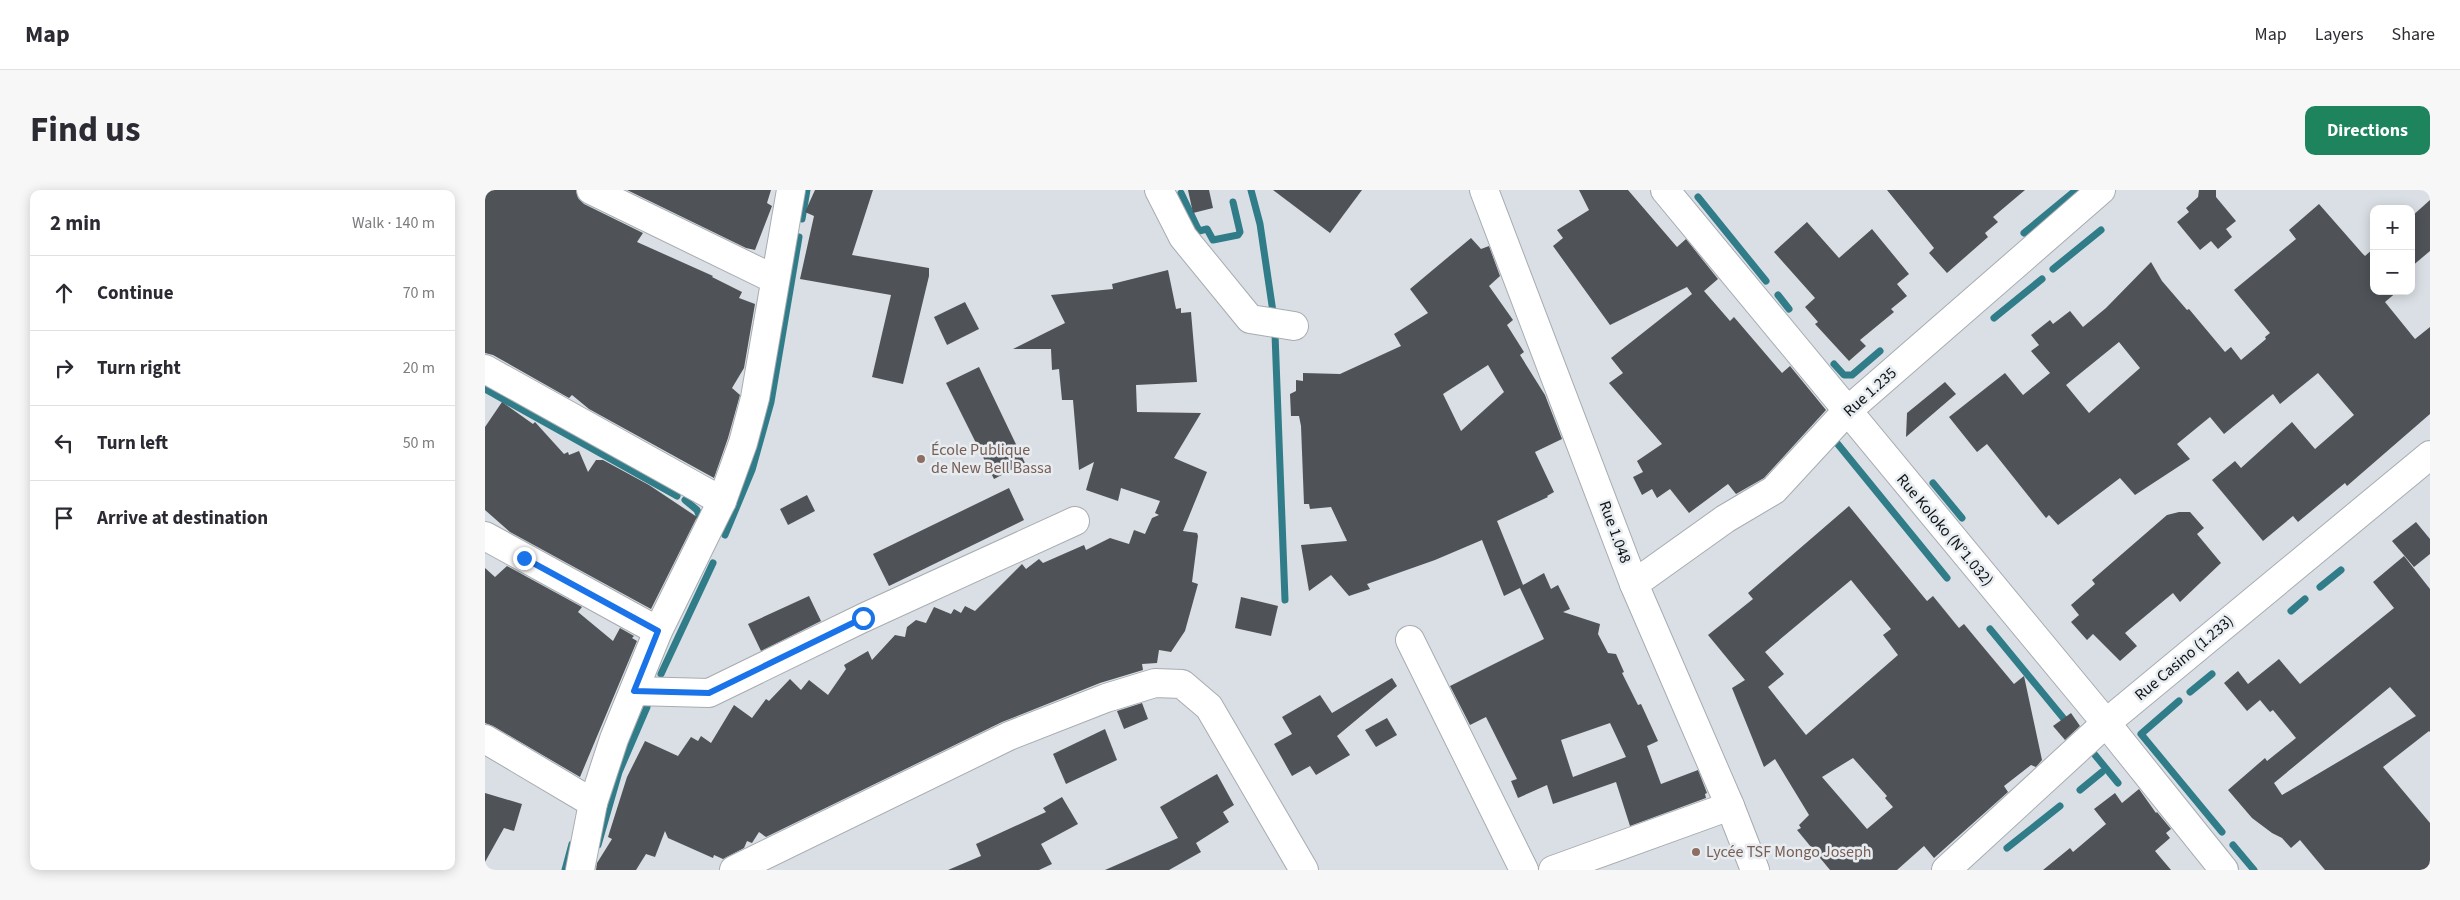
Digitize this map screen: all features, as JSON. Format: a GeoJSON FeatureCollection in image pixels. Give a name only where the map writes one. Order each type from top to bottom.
{"type":"FeatureCollection","features":[{"type":"Feature","properties":{"kind":"street"},"geometry":{"type":"LineString","coordinates":[[591,190],[628,198],[774,279]]}},
{"type":"Feature","properties":{"kind":"street"},"geometry":{"type":"LineString","coordinates":[[580,870],[593,803],[614,739],[658,631],[722,501],[743,443],[755,398],[774,279],[791,190]]}},
{"type":"Feature","properties":{"kind":"street"},"geometry":{"type":"LineString","coordinates":[[1159,190],[1183,237],[1250,319],[1294,326]]}},
{"type":"Feature","properties":{"kind":"street","name":"Rue 1.048"},"geometry":{"type":"LineString","coordinates":[[1484,190],[1634,584],[1730,806],[1755,870]]}},
{"type":"Feature","properties":{"kind":"street","name":"Rue Koloko (N°1.032)"},"geometry":{"type":"LineString","coordinates":[[1665,190],[1846,412],[2106,723],[2224,870]]}},
{"type":"Feature","properties":{"kind":"street","name":"Rue 1.235"},"geometry":{"type":"LineString","coordinates":[[1634,584],[1725,519],[1773,490],[1846,412],[2101,190]]}},
{"type":"Feature","properties":{"kind":"street"},"geometry":{"type":"LineString","coordinates":[[488,378],[722,501]]}},
{"type":"Feature","properties":{"kind":"street","name":"Rue Casino (1.233)"},"geometry":{"type":"LineString","coordinates":[[1946,870],[2106,723],[2430,456]]}},
{"type":"Feature","properties":{"kind":"street"},"geometry":{"type":"LineString","coordinates":[[634,691],[709,693],[863,618],[1075,521]]}},
{"type":"Feature","properties":{"kind":"street"},"geometry":{"type":"LineString","coordinates":[[485,536],[658,631]]}},
{"type":"Feature","properties":{"kind":"street"},"geometry":{"type":"LineString","coordinates":[[1410,640],[1524,870]]}},
{"type":"Feature","properties":{"kind":"street"},"geometry":{"type":"LineString","coordinates":[[734,870],[1009,736],[1106,698],[1155,682],[1182,684],[1209,707],[1304,870]]}},
{"type":"Feature","properties":{"kind":"street"},"geometry":{"type":"LineString","coordinates":[[485,740],[593,803]]}},
{"type":"Feature","properties":{"kind":"street"},"geometry":{"type":"LineString","coordinates":[[1553,870],[1730,806]]}},
{"type":"Feature","properties":{"kind":"building"},"geometry":{"type":"Polygon","coordinates":[[[485,190],[576,190],[578,198],[584,204],[643,233],[637,242],[713,276],[742,292],[739,298],[755,304],[744,368],[732,388],[740,395],[714,478],[589,409],[572,395],[569,398],[493,355],[485,353],[485,190]]]}},
{"type":"Feature","properties":{"kind":"building"},"geometry":{"type":"Polygon","coordinates":[[[627,190],[771,190],[767,203],[772,206],[755,250],[746,248],[627,190]]]}},
{"type":"Feature","properties":{"kind":"building"},"geometry":{"type":"Polygon","coordinates":[[[815,190],[873,190],[852,255],[929,268],[929,276],[903,384],[872,377],[891,295],[800,279],[814,216],[805,212],[815,190]]]}},
{"type":"Feature","properties":{"kind":"building"},"geometry":{"type":"Polygon","coordinates":[[[1188,190],[1209,190],[1213,208],[1193,213],[1188,190]]]}},
{"type":"Feature","properties":{"kind":"building"},"geometry":{"type":"Polygon","coordinates":[[[1273,190],[1362,190],[1330,233],[1273,190]]]}},
{"type":"Feature","properties":{"kind":"building"},"geometry":{"type":"Polygon","coordinates":[[[1579,190],[1628,190],[1677,247],[1686,239],[1718,279],[1704,291],[1730,321],[1734,317],[1782,373],[1790,366],[1826,410],[1764,478],[1736,494],[1728,484],[1689,513],[1670,489],[1657,498],[1652,489],[1642,495],[1633,477],[1643,472],[1637,461],[1662,444],[1609,383],[1623,373],[1611,358],[1692,294],[1687,287],[1610,325],[1553,246],[1563,238],[1557,230],[1589,210],[1579,190]]]}},
{"type":"Feature","properties":{"kind":"building"},"geometry":{"type":"Polygon","coordinates":[[[1887,190],[2025,190],[1993,217],[1998,222],[1985,233],[1988,237],[1947,273],[1929,253],[1934,248],[1887,190]]]}},
{"type":"Feature","properties":{"kind":"building"},"geometry":{"type":"Polygon","coordinates":[[[2199,190],[2216,190],[2216,197],[2236,221],[2226,229],[2232,237],[2218,249],[2211,241],[2200,250],[2177,222],[2189,212],[2186,208],[2198,197],[2199,190]]]}},
{"type":"Feature","properties":{"kind":"building"},"geometry":{"type":"Polygon","coordinates":[[[2430,200],[2430,251],[2415,264],[2415,250],[2415,213],[2430,200]]]}},
{"type":"Feature","properties":{"kind":"building"},"geometry":{"type":"Polygon","coordinates":[[[2319,204],[2365,256],[2370,252],[2370,295],[2393,295],[2385,302],[2415,339],[2430,327],[2430,414],[2347,486],[2345,483],[2298,522],[2293,516],[2263,541],[2212,480],[2235,461],[2241,468],[2292,422],[2315,449],[2354,415],[2318,373],[2280,404],[2273,394],[2224,434],[2210,417],[2177,444],[2190,459],[2135,495],[2120,478],[2058,525],[2049,515],[2046,518],[1987,444],[1977,452],[1949,417],[2005,373],[2023,395],[2050,373],[2031,351],[2039,345],[2031,335],[2050,320],[2053,324],[2070,311],[2083,327],[2106,308],[2151,262],[2162,281],[2187,310],[2189,309],[2225,352],[2231,347],[2241,360],[2266,339],[2265,337],[2270,333],[2234,290],[2296,239],[2289,230],[2319,204]],[[2119,342],[2066,385],[2089,413],[2140,368],[2119,342]]]}},
{"type":"Feature","properties":{"kind":"building"},"geometry":{"type":"Polygon","coordinates":[[[1807,222],[1839,258],[1872,229],[1909,274],[1897,284],[1907,296],[1891,309],[1894,312],[1860,340],[1866,346],[1849,361],[1815,324],[1818,322],[1805,307],[1815,298],[1774,252],[1807,222]]]}},
{"type":"Feature","properties":{"kind":"building"},"geometry":{"type":"Polygon","coordinates":[[[1471,238],[1481,249],[1489,246],[1500,276],[1489,286],[1513,320],[1507,325],[1524,352],[1520,355],[1545,395],[1562,439],[1535,452],[1554,492],[1548,497],[1497,521],[1523,585],[1544,573],[1551,589],[1558,585],[1570,609],[1563,612],[1600,624],[1598,634],[1608,653],[1616,654],[1624,672],[1622,673],[1638,705],[1641,704],[1658,741],[1647,746],[1661,784],[1698,770],[1707,793],[1705,794],[1706,798],[1630,826],[1616,782],[1553,804],[1547,785],[1518,798],[1511,781],[1517,779],[1486,717],[1470,725],[1450,686],[1544,639],[1520,588],[1504,596],[1482,540],[1435,560],[1367,584],[1370,589],[1349,596],[1331,575],[1309,591],[1301,545],[1347,541],[1331,507],[1310,509],[1309,504],[1304,504],[1301,426],[1299,416],[1291,416],[1290,394],[1296,391],[1296,380],[1303,381],[1303,373],[1340,374],[1401,346],[1394,334],[1428,313],[1410,289],[1471,238]],[[1488,365],[1443,394],[1461,431],[1504,392],[1488,365]],[[1610,723],[1561,740],[1573,777],[1626,757],[1610,723]]]}},
{"type":"Feature","properties":{"kind":"building"},"geometry":{"type":"Polygon","coordinates":[[[1168,270],[1176,309],[1181,308],[1181,313],[1191,312],[1197,382],[1136,385],[1137,412],[1201,413],[1174,458],[1207,472],[1183,531],[1197,533],[1198,536],[1192,582],[1198,584],[1185,631],[1171,652],[1159,650],[1157,663],[1142,664],[1143,670],[1100,683],[1002,722],[766,837],[759,832],[752,843],[747,841],[744,848],[723,859],[714,855],[713,858],[668,838],[665,831],[655,857],[646,854],[636,870],[596,870],[597,863],[612,839],[608,837],[627,777],[645,741],[678,756],[691,737],[698,741],[701,736],[711,743],[734,705],[752,718],[766,699],[769,701],[790,679],[801,690],[809,680],[828,695],[846,669],[844,665],[868,651],[872,660],[895,635],[905,637],[907,627],[916,620],[926,623],[934,607],[951,614],[954,609],[961,613],[965,606],[975,611],[1022,564],[1026,569],[1039,559],[1043,563],[1084,545],[1086,550],[1110,538],[1129,544],[1134,530],[1145,534],[1152,518],[1159,515],[1155,513],[1160,501],[1121,488],[1118,501],[1086,490],[1094,462],[1079,470],[1073,400],[1062,400],[1059,369],[1052,370],[1051,349],[1013,349],[1065,323],[1051,295],[1113,289],[1112,284],[1168,270]]]}},
{"type":"Feature","properties":{"kind":"building"},"geometry":{"type":"Polygon","coordinates":[[[965,302],[979,329],[947,345],[934,317],[965,302]]]}},
{"type":"Feature","properties":{"kind":"building"},"geometry":{"type":"Polygon","coordinates":[[[979,367],[1025,463],[994,479],[946,383],[979,367]]]}},
{"type":"Feature","properties":{"kind":"building"},"geometry":{"type":"Polygon","coordinates":[[[1945,382],[1956,394],[1906,437],[1907,413],[1945,382]]]}},
{"type":"Feature","properties":{"kind":"building"},"geometry":{"type":"Polygon","coordinates":[[[502,402],[533,424],[535,422],[564,454],[568,452],[569,455],[579,451],[588,472],[596,460],[603,460],[649,485],[697,517],[651,609],[510,532],[485,510],[485,427],[502,402]]]}},
{"type":"Feature","properties":{"kind":"building"},"geometry":{"type":"Polygon","coordinates":[[[1009,488],[1024,520],[889,586],[873,554],[1009,488]]]}},
{"type":"Feature","properties":{"kind":"building"},"geometry":{"type":"Polygon","coordinates":[[[807,495],[815,511],[788,525],[780,509],[807,495]]]}},
{"type":"Feature","properties":{"kind":"building"},"geometry":{"type":"Polygon","coordinates":[[[1849,506],[1927,601],[1933,596],[1959,628],[1964,624],[2014,684],[2024,676],[2042,760],[2036,767],[2031,765],[2004,786],[2008,792],[1934,858],[1924,846],[1897,870],[1830,870],[1797,830],[1801,828],[1799,825],[1809,815],[1775,759],[1764,767],[1732,688],[1745,680],[1708,635],[1753,599],[1748,593],[1849,506]],[[1851,580],[1765,652],[1784,674],[1768,687],[1806,735],[1898,655],[1883,635],[1891,629],[1851,580]],[[1853,758],[1822,777],[1867,829],[1893,807],[1885,798],[1887,796],[1853,758]]]}},
{"type":"Feature","properties":{"kind":"building"},"geometry":{"type":"Polygon","coordinates":[[[2190,512],[2204,528],[2197,534],[2221,563],[2180,602],[2173,593],[2125,633],[2137,646],[2120,661],[2093,634],[2087,640],[2071,622],[2079,615],[2071,605],[2095,584],[2092,580],[2167,515],[2190,512]]]}},
{"type":"Feature","properties":{"kind":"building"},"geometry":{"type":"Polygon","coordinates":[[[2416,522],[2430,539],[2430,554],[2414,567],[2392,541],[2416,522]]]}},
{"type":"Feature","properties":{"kind":"building"},"geometry":{"type":"Polygon","coordinates":[[[2404,556],[2430,589],[2430,732],[2383,767],[2430,823],[2430,870],[2325,870],[2300,840],[2291,848],[2282,838],[2252,818],[2228,790],[2265,758],[2267,761],[2296,738],[2273,710],[2270,712],[2260,700],[2247,711],[2224,683],[2238,671],[2248,684],[2279,659],[2300,684],[2394,608],[2373,582],[2404,556]],[[2390,687],[2274,783],[2282,795],[2416,716],[2390,687]]]}},
{"type":"Feature","properties":{"kind":"building"},"geometry":{"type":"Polygon","coordinates":[[[507,566],[582,607],[578,612],[613,641],[620,628],[634,636],[632,638],[637,641],[580,777],[485,723],[485,568],[495,577],[507,566]]]}},
{"type":"Feature","properties":{"kind":"building"},"geometry":{"type":"Polygon","coordinates":[[[809,596],[821,621],[761,651],[748,624],[809,596]]]}},
{"type":"Feature","properties":{"kind":"building"},"geometry":{"type":"Polygon","coordinates":[[[1241,597],[1278,606],[1271,636],[1235,628],[1241,597]]]}},
{"type":"Feature","properties":{"kind":"building"},"geometry":{"type":"Polygon","coordinates":[[[1392,678],[1397,686],[1337,736],[1350,755],[1316,775],[1310,766],[1292,776],[1274,744],[1292,734],[1282,717],[1320,695],[1332,713],[1392,678]]]}},
{"type":"Feature","properties":{"kind":"building"},"geometry":{"type":"Polygon","coordinates":[[[1142,703],[1148,719],[1124,729],[1117,711],[1142,703]]]}},
{"type":"Feature","properties":{"kind":"building"},"geometry":{"type":"Polygon","coordinates":[[[2071,713],[2080,726],[2065,740],[2053,726],[2071,713]]]}},
{"type":"Feature","properties":{"kind":"building"},"geometry":{"type":"Polygon","coordinates":[[[1387,718],[1397,735],[1376,747],[1365,730],[1387,718]]]}},
{"type":"Feature","properties":{"kind":"building"},"geometry":{"type":"Polygon","coordinates":[[[1105,729],[1117,760],[1066,784],[1053,754],[1105,729]]]}},
{"type":"Feature","properties":{"kind":"building"},"geometry":{"type":"Polygon","coordinates":[[[1217,774],[1234,805],[1223,812],[1229,822],[1196,843],[1201,852],[1169,870],[1105,870],[1178,838],[1160,807],[1217,774]]]}},
{"type":"Feature","properties":{"kind":"building"},"geometry":{"type":"Polygon","coordinates":[[[2139,789],[2156,813],[2171,829],[2166,833],[2170,838],[2155,851],[2171,870],[2043,870],[2070,848],[2073,852],[2106,824],[2094,809],[2115,793],[2122,803],[2139,789]]]}},
{"type":"Feature","properties":{"kind":"building"},"geometry":{"type":"Polygon","coordinates":[[[485,793],[522,804],[514,831],[504,828],[485,862],[485,793]]]}},
{"type":"Feature","properties":{"kind":"building"},"geometry":{"type":"Polygon","coordinates":[[[1062,797],[1078,824],[1041,844],[1052,864],[1039,870],[948,870],[981,856],[976,844],[1046,812],[1043,808],[1062,797]]]}},
{"type":"Feature","properties":{"kind":"waterway"},"geometry":{"type":"LineString","coordinates":[[802,219],[807,190]]}},
{"type":"Feature","properties":{"kind":"waterway"},"geometry":{"type":"LineString","coordinates":[[1251,190],[1260,224],[1273,312]]}},
{"type":"Feature","properties":{"kind":"waterway"},"geometry":{"type":"LineString","coordinates":[[2024,233],[2076,190]]}},
{"type":"Feature","properties":{"kind":"waterway"},"geometry":{"type":"LineString","coordinates":[[1181,193],[1199,231],[1207,229],[1213,240],[1238,235],[1240,232],[1233,202]]}},
{"type":"Feature","properties":{"kind":"waterway"},"geometry":{"type":"LineString","coordinates":[[1698,197],[1766,281]]}},
{"type":"Feature","properties":{"kind":"waterway"},"geometry":{"type":"LineString","coordinates":[[2053,269],[2101,230]]}},
{"type":"Feature","properties":{"kind":"waterway"},"geometry":{"type":"LineString","coordinates":[[725,535],[752,470],[771,402],[799,237]]}},
{"type":"Feature","properties":{"kind":"waterway"},"geometry":{"type":"LineString","coordinates":[[1994,318],[2042,279]]}},
{"type":"Feature","properties":{"kind":"waterway"},"geometry":{"type":"LineString","coordinates":[[1778,295],[1789,309]]}},
{"type":"Feature","properties":{"kind":"waterway"},"geometry":{"type":"LineString","coordinates":[[1275,334],[1285,600]]}},
{"type":"Feature","properties":{"kind":"waterway"},"geometry":{"type":"LineString","coordinates":[[1834,364],[1844,375],[1852,375],[1880,351]]}},
{"type":"Feature","properties":{"kind":"waterway"},"geometry":{"type":"LineString","coordinates":[[485,389],[677,496]]}},
{"type":"Feature","properties":{"kind":"waterway"},"geometry":{"type":"LineString","coordinates":[[1832,437],[1947,578]]}},
{"type":"Feature","properties":{"kind":"waterway"},"geometry":{"type":"LineString","coordinates":[[1933,483],[1962,518]]}},
{"type":"Feature","properties":{"kind":"waterway"},"geometry":{"type":"LineString","coordinates":[[685,500],[697,510],[702,523]]}},
{"type":"Feature","properties":{"kind":"waterway"},"geometry":{"type":"LineString","coordinates":[[661,674],[713,563]]}},
{"type":"Feature","properties":{"kind":"waterway"},"geometry":{"type":"LineString","coordinates":[[2320,587],[2341,570]]}},
{"type":"Feature","properties":{"kind":"waterway"},"geometry":{"type":"LineString","coordinates":[[2291,611],[2305,599]]}},
{"type":"Feature","properties":{"kind":"waterway"},"geometry":{"type":"LineString","coordinates":[[1990,629],[2069,725]]}},
{"type":"Feature","properties":{"kind":"waterway"},"geometry":{"type":"LineString","coordinates":[[2190,692],[2212,674]]}},
{"type":"Feature","properties":{"kind":"waterway"},"geometry":{"type":"LineString","coordinates":[[2179,701],[2141,734],[2222,832]]}},
{"type":"Feature","properties":{"kind":"waterway"},"geometry":{"type":"LineString","coordinates":[[598,845],[619,772],[647,707]]}},
{"type":"Feature","properties":{"kind":"waterway"},"geometry":{"type":"LineString","coordinates":[[2095,755],[2118,783]]}},
{"type":"Feature","properties":{"kind":"waterway"},"geometry":{"type":"LineString","coordinates":[[2080,790],[2102,772]]}},
{"type":"Feature","properties":{"kind":"waterway"},"geometry":{"type":"LineString","coordinates":[[2007,848],[2060,806]]}},
{"type":"Feature","properties":{"kind":"waterway"},"geometry":{"type":"LineString","coordinates":[[565,870],[572,844]]}},
{"type":"Feature","properties":{"kind":"waterway"},"geometry":{"type":"LineString","coordinates":[[2233,845],[2254,870]]}},
{"type":"Feature","properties":{"kind":"place","name":"École Publique de New Bell Bassa"},"geometry":{"type":"Point","coordinates":[921,459]}},
{"type":"Feature","properties":{"kind":"place","name":"Lycée TSF Mongo Joseph"},"geometry":{"type":"Point","coordinates":[1696,852]}},
{"type":"Feature","properties":{"kind":"route"},"geometry":{"type":"LineString","coordinates":[[524,558],[658,631],[634,691],[709,693],[863,618]]}}]}
